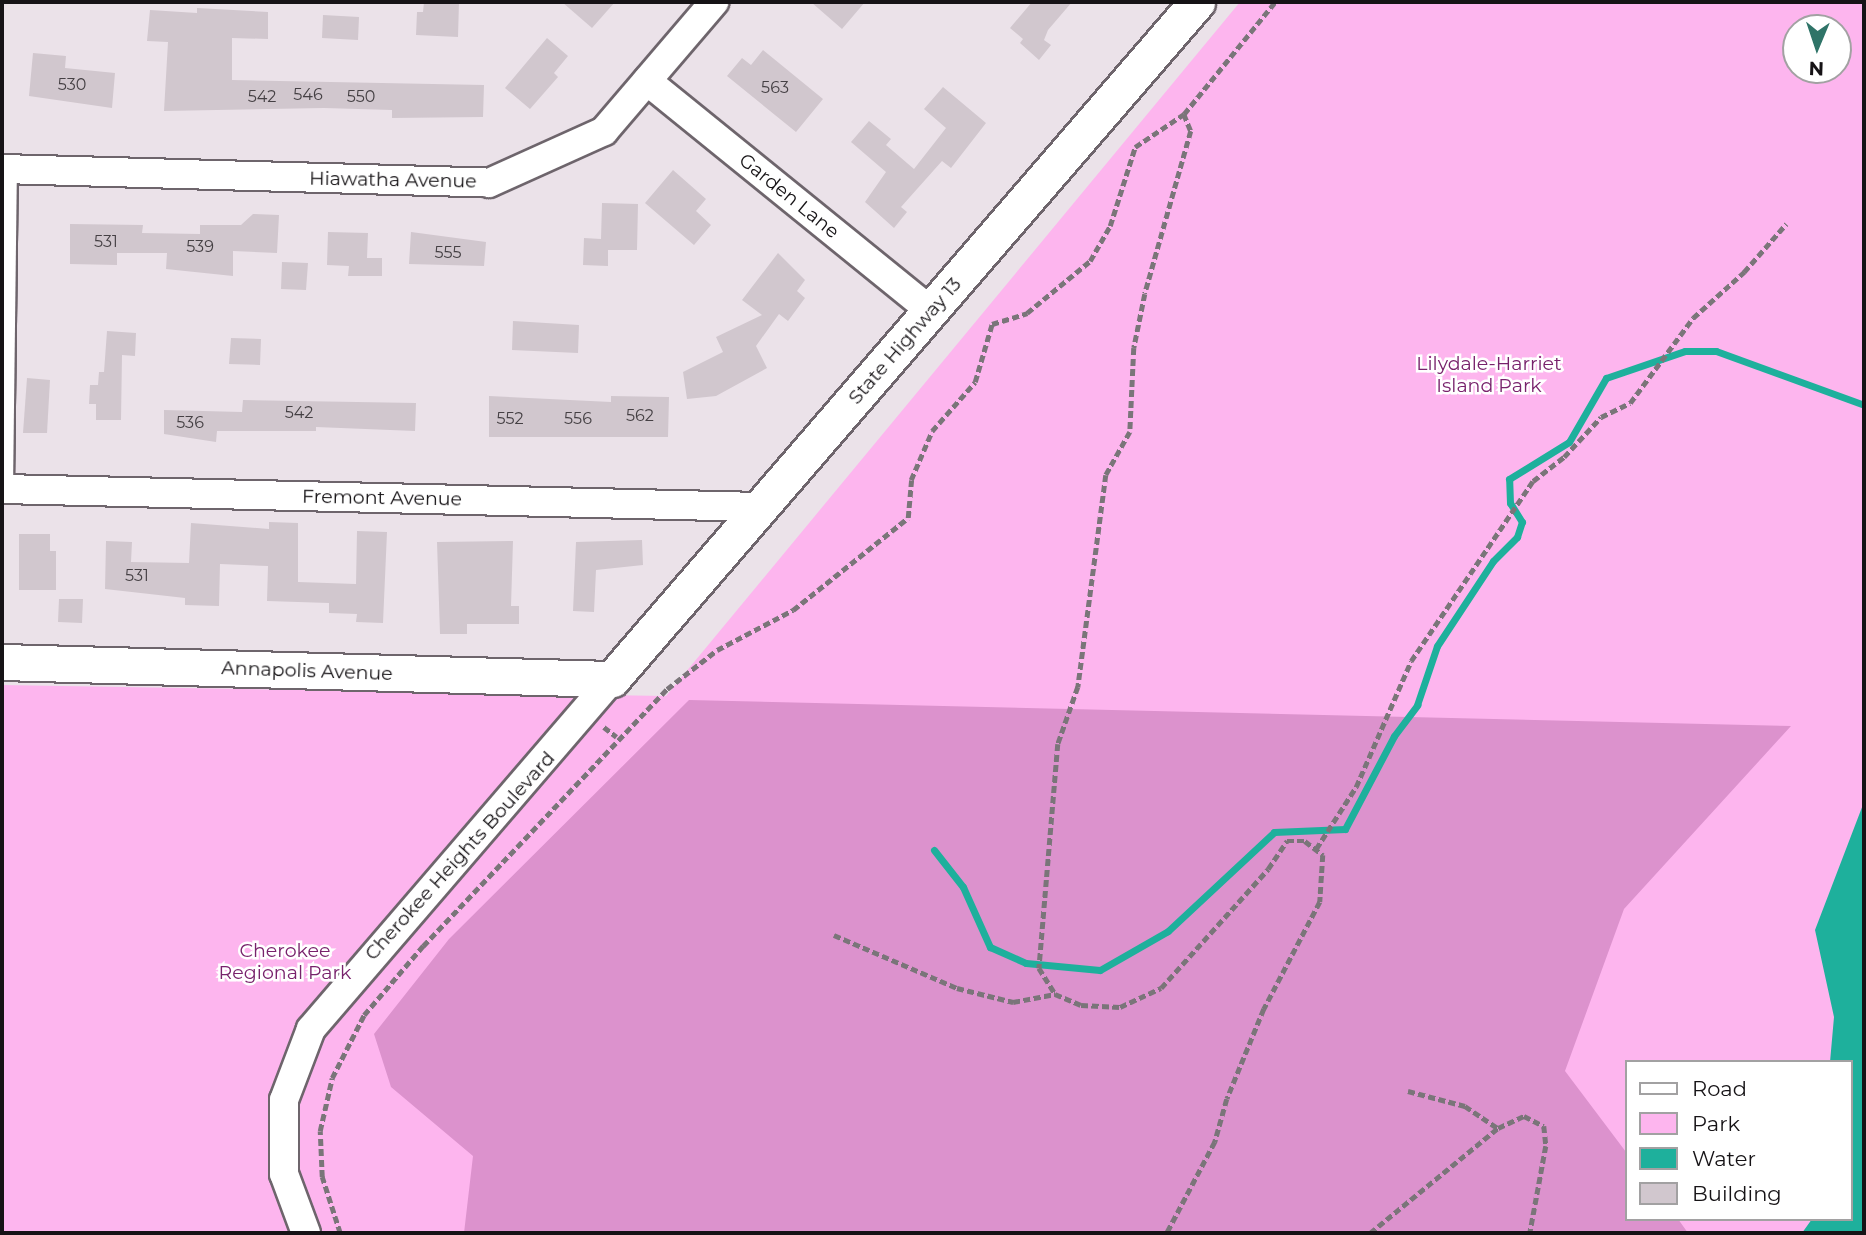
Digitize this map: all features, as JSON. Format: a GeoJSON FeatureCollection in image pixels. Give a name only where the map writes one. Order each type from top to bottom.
{"type":"FeatureCollection","features":[{"type":"Feature","properties":{"kind":"street","name":"Hiawatha Avenue"},"geometry":{"type":"LineString","coordinates":[[6,169],[489,183],[604,131],[714,2]]}},
{"type":"Feature","properties":{"kind":"street","name":"State Highway 13"},"geometry":{"type":"LineString","coordinates":[[612,679],[1196,2]]}},
{"type":"Feature","properties":{"kind":"street","name":"Garden Lane"},"geometry":{"type":"LineString","coordinates":[[647,81],[931,311]]}},
{"type":"Feature","properties":{"kind":"street","name":"Fremont Avenue"},"geometry":{"type":"LineString","coordinates":[[4,489],[762,507]]}},
{"type":"Feature","properties":{"kind":"street","name":"Annapolis Avenue"},"geometry":{"type":"LineString","coordinates":[[2,662],[612,679]]}},
{"type":"Feature","properties":{"kind":"street","name":"Cherokee Heights Boulevard"},"geometry":{"type":"LineString","coordinates":[[306,1233],[284,1174],[284,1100],[311,1029],[612,679]]}},
{"type":"Feature","properties":{"kind":"lane"},"geometry":{"type":"LineString","coordinates":[[4,489],[6,169]]}},
{"type":"Feature","properties":{"kind":"path"},"geometry":{"type":"LineString","coordinates":[[340,1233],[322,1177],[320,1131],[332,1078],[364,1015],[423,946],[646,709],[717,650],[793,610],[908,518],[911,480],[932,430],[975,382],[992,324],[1027,313],[1090,261],[1115,213],[1135,146],[1184,114],[1275,2]]}},
{"type":"Feature","properties":{"kind":"path"},"geometry":{"type":"LineString","coordinates":[[1055,994],[1039,968],[1058,744],[1078,687],[1106,475],[1130,432],[1134,348],[1145,294],[1191,131],[1184,114]]}},
{"type":"Feature","properties":{"kind":"path"},"geometry":{"type":"LineString","coordinates":[[1315,849],[1356,786],[1411,661],[1533,481],[1564,457],[1601,417],[1630,403],[1693,318],[1744,272],[1786,224]]}},
{"type":"Feature","properties":{"kind":"path"},"geometry":{"type":"LineString","coordinates":[[604,726],[617,737]]}},
{"type":"Feature","properties":{"kind":"path"},"geometry":{"type":"LineString","coordinates":[[834,935],[957,988],[1013,1002],[1055,994],[1081,1005],[1120,1007],[1161,988],[1287,841],[1305,841],[1322,855],[1320,902],[1264,1009],[1227,1099],[1215,1142],[1167,1233]]}},
{"type":"Feature","properties":{"kind":"path"},"geometry":{"type":"LineString","coordinates":[[1408,1091],[1465,1106],[1498,1128]]}},
{"type":"Feature","properties":{"kind":"path"},"geometry":{"type":"LineString","coordinates":[[1370,1233],[1498,1128],[1524,1116],[1544,1126],[1546,1146],[1530,1233]]}},
{"type":"Feature","properties":{"kind":"green space"},"geometry":{"type":"Polygon","coordinates":[[[1240,2],[1864,2],[1864,1233],[2,1233],[2,685],[666,696],[1240,2]]]}},
{"type":"Feature","properties":{"kind":"shaded area"},"geometry":{"type":"Polygon","coordinates":[[[689,700],[1791,726],[1624,909],[1565,1071],[1624,1149],[1624,1221],[1679,1221],[1688,1233],[464,1233],[473,1156],[391,1087],[374,1034],[449,939],[689,700]]]}},
{"type":"Feature","properties":{"kind":"water"},"geometry":{"type":"Polygon","coordinates":[[[1864,802],[1864,1233],[1802,1233],[1811,1221],[1852,1221],[1852,1060],[1830,1060],[1834,1017],[1815,930],[1864,802]]]}},
{"type":"Feature","properties":{"kind":"building"},"geometry":{"type":"Polygon","coordinates":[[[424,2],[459,2],[458,37],[416,35],[417,12],[423,12],[424,2]]]}},
{"type":"Feature","properties":{"kind":"building"},"geometry":{"type":"Polygon","coordinates":[[[562,2],[615,2],[592,28],[562,2]]]}},
{"type":"Feature","properties":{"kind":"building"},"geometry":{"type":"Polygon","coordinates":[[[811,2],[865,2],[842,29],[811,2]]]}},
{"type":"Feature","properties":{"kind":"building"},"geometry":{"type":"Polygon","coordinates":[[[1032,2],[1072,2],[1048,30],[1044,40],[1051,45],[1039,60],[1020,43],[1023,39],[1010,28],[1032,2]]]}},
{"type":"Feature","properties":{"kind":"building"},"geometry":{"type":"Polygon","coordinates":[[[197,8],[268,12],[268,39],[232,38],[232,80],[484,85],[483,117],[392,118],[392,110],[324,108],[164,111],[168,42],[147,41],[150,10],[197,13],[197,8]]]}},
{"type":"Feature","properties":{"kind":"building"},"geometry":{"type":"Polygon","coordinates":[[[323,15],[359,17],[358,40],[322,38],[323,15]]]}},
{"type":"Feature","properties":{"kind":"building"},"geometry":{"type":"Polygon","coordinates":[[[547,38],[568,56],[554,73],[558,77],[530,109],[505,88],[547,38]]]}},
{"type":"Feature","properties":{"kind":"building"},"geometry":{"type":"Polygon","coordinates":[[[763,50],[823,99],[796,132],[727,76],[742,58],[751,65],[763,50]]]}},
{"type":"Feature","properties":{"kind":"building"},"geometry":{"type":"Polygon","coordinates":[[[33,53],[66,56],[65,68],[115,73],[112,108],[29,96],[33,53]]]}},
{"type":"Feature","properties":{"kind":"building"},"geometry":{"type":"Polygon","coordinates":[[[943,87],[986,123],[951,168],[942,161],[901,207],[907,212],[894,228],[865,202],[886,172],[851,142],[869,121],[891,139],[886,145],[914,169],[946,128],[924,109],[943,87]]]}},
{"type":"Feature","properties":{"kind":"building"},"geometry":{"type":"Polygon","coordinates":[[[673,170],[706,199],[696,211],[711,225],[694,245],[645,203],[673,170]]]}},
{"type":"Feature","properties":{"kind":"building"},"geometry":{"type":"Polygon","coordinates":[[[602,203],[638,204],[637,250],[608,250],[608,266],[583,265],[584,238],[601,239],[602,203]]]}},
{"type":"Feature","properties":{"kind":"building"},"geometry":{"type":"Polygon","coordinates":[[[253,214],[279,215],[277,253],[233,251],[233,276],[166,269],[167,253],[117,253],[117,265],[70,264],[70,224],[143,225],[142,233],[200,234],[200,225],[241,225],[253,214]]]}},
{"type":"Feature","properties":{"kind":"building"},"geometry":{"type":"Polygon","coordinates":[[[328,232],[368,233],[367,258],[382,258],[382,276],[348,276],[349,266],[327,265],[328,232]]]}},
{"type":"Feature","properties":{"kind":"building"},"geometry":{"type":"Polygon","coordinates":[[[411,232],[486,242],[484,266],[409,264],[411,232]]]}},
{"type":"Feature","properties":{"kind":"building"},"geometry":{"type":"Polygon","coordinates":[[[778,253],[805,280],[797,291],[805,298],[788,321],[779,314],[756,346],[767,368],[716,396],[687,399],[683,372],[723,352],[716,337],[762,315],[742,300],[778,253]]]}},
{"type":"Feature","properties":{"kind":"building"},"geometry":{"type":"Polygon","coordinates":[[[282,262],[308,263],[306,290],[281,289],[282,262]]]}},
{"type":"Feature","properties":{"kind":"building"},"geometry":{"type":"Polygon","coordinates":[[[513,321],[579,325],[578,353],[512,350],[513,321]]]}},
{"type":"Feature","properties":{"kind":"building"},"geometry":{"type":"Polygon","coordinates":[[[107,331],[136,333],[135,356],[122,355],[121,420],[96,420],[96,404],[89,404],[90,385],[98,385],[99,372],[104,372],[107,331]]]}},
{"type":"Feature","properties":{"kind":"building"},"geometry":{"type":"Polygon","coordinates":[[[231,338],[261,339],[260,365],[229,364],[231,338]]]}},
{"type":"Feature","properties":{"kind":"building"},"geometry":{"type":"Polygon","coordinates":[[[27,378],[50,380],[47,433],[23,433],[27,378]]]}},
{"type":"Feature","properties":{"kind":"building"},"geometry":{"type":"Polygon","coordinates":[[[489,396],[611,402],[611,396],[669,397],[668,437],[489,437],[489,396]]]}},
{"type":"Feature","properties":{"kind":"building"},"geometry":{"type":"Polygon","coordinates":[[[243,400],[416,403],[415,431],[316,427],[316,431],[217,431],[216,442],[164,434],[164,410],[242,412],[243,400]]]}},
{"type":"Feature","properties":{"kind":"building"},"geometry":{"type":"Polygon","coordinates":[[[269,522],[298,523],[298,582],[356,584],[357,531],[387,532],[383,623],[356,622],[357,614],[329,613],[329,603],[267,601],[268,566],[220,564],[219,606],[185,605],[185,598],[105,589],[106,541],[132,542],[131,562],[189,563],[191,523],[269,529],[269,522]]]}},
{"type":"Feature","properties":{"kind":"building"},"geometry":{"type":"Polygon","coordinates":[[[19,534],[50,534],[50,551],[56,551],[56,590],[19,590],[19,534]]]}},
{"type":"Feature","properties":{"kind":"building"},"geometry":{"type":"Polygon","coordinates":[[[642,540],[643,565],[596,570],[594,612],[573,611],[576,542],[642,540]]]}},
{"type":"Feature","properties":{"kind":"building"},"geometry":{"type":"Polygon","coordinates":[[[513,541],[511,606],[519,606],[519,624],[467,624],[467,634],[440,634],[437,542],[513,541]]]}},
{"type":"Feature","properties":{"kind":"building"},"geometry":{"type":"Polygon","coordinates":[[[59,599],[83,599],[82,623],[58,622],[59,599]]]}},
{"type":"Feature","properties":{"kind":"waterway"},"geometry":{"type":"LineString","coordinates":[[934,850],[963,887],[990,947],[1026,963],[1100,970],[1168,931],[1274,832],[1345,829],[1394,736],[1417,705],[1437,646],[1493,561],[1517,537],[1522,522],[1510,503],[1509,479],[1569,442],[1606,378],[1685,351],[1716,351],[1864,405]]}},
{"type":"Feature","properties":{"kind":"park label","name":"Lilydale-Harriet Island Park"},"geometry":{"type":"Point","coordinates":[1489,375]}},
{"type":"Feature","properties":{"kind":"park label","name":"Cherokee Regional Park"},"geometry":{"type":"Point","coordinates":[285,962]}}]}
